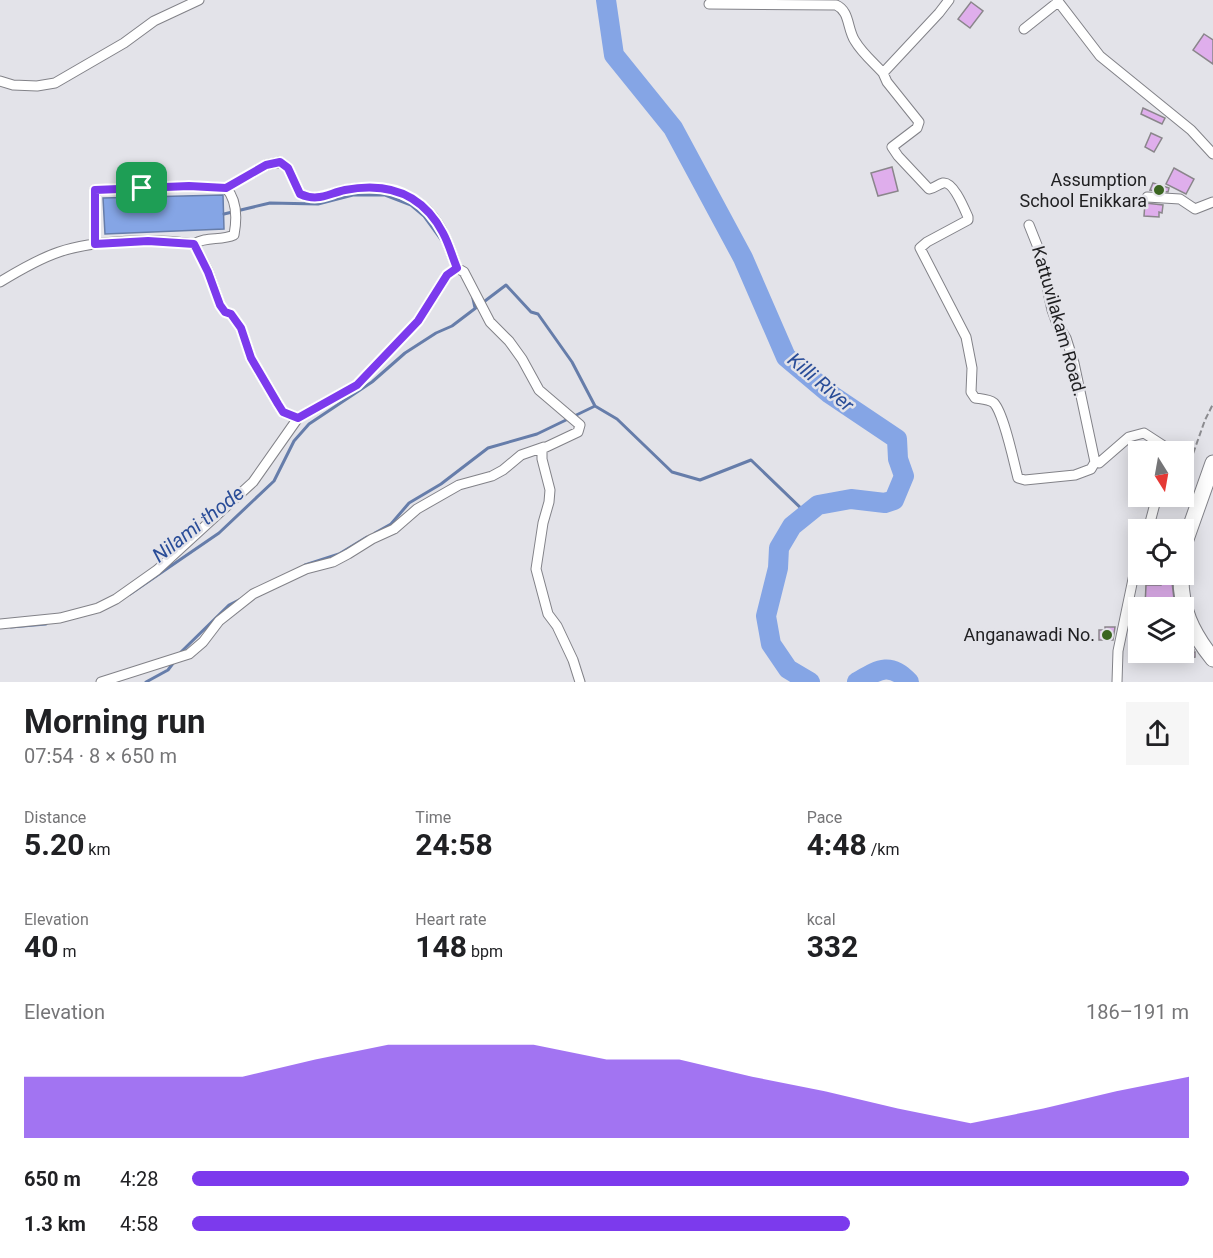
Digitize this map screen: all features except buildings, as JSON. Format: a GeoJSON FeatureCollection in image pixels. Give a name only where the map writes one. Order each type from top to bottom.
{"type":"FeatureCollection","features":[{"type":"Feature","properties":{"kind":"main road"},"geometry":{"type":"LineString","coordinates":[[1191,519],[1213,463]]}},
{"type":"Feature","properties":{"kind":"main road"},"geometry":{"type":"LineString","coordinates":[[1182,585],[1183,605],[1190,624],[1213,659]]}},
{"type":"Feature","properties":{"kind":"street"},"geometry":{"type":"LineString","coordinates":[[0,81],[25,86],[55,83],[124,43],[154,21],[199,0]]}},
{"type":"Feature","properties":{"kind":"street"},"geometry":{"type":"LineString","coordinates":[[883,74],[949,0]]}},
{"type":"Feature","properties":{"kind":"street"},"geometry":{"type":"LineString","coordinates":[[1024,29],[1057,1],[1100,56],[1191,130],[1213,154]]}},
{"type":"Feature","properties":{"kind":"street"},"geometry":{"type":"LineString","coordinates":[[709,4],[836,4],[842,7],[856,43],[919,122],[917,129],[892,147],[929,189],[948,183],[954,189],[968,217],[968,220],[927,242],[921,248],[966,337],[972,368],[971,392],[975,398],[988,400],[996,407],[1006,432],[1018,478],[1025,480],[1075,475],[1091,469],[1095,462],[1099,463],[1129,437],[1144,433],[1156,441]]}},
{"type":"Feature","properties":{"kind":"street"},"geometry":{"type":"LineString","coordinates":[[95,244],[95,190],[189,186],[226,188],[266,165],[280,162],[288,168],[300,194],[312,199],[345,190],[371,187],[383,187],[404,194],[421,204],[432,215],[445,236],[457,268],[464,272],[469,280],[483,311],[522,359],[539,390],[580,425],[578,432],[521,455],[492,476],[459,485],[417,509],[394,529],[333,562],[306,569],[253,594],[219,621],[204,642],[189,654],[101,682]]}},
{"type":"Feature","properties":{"kind":"street"},"geometry":{"type":"LineString","coordinates":[[0,282],[23,268],[59,252],[95,244],[148,241],[194,244],[205,239],[230,237],[234,235],[235,209],[233,198],[226,188]]}},
{"type":"Feature","properties":{"kind":"street"},"geometry":{"type":"LineString","coordinates":[[1147,197],[1180,199],[1195,209],[1213,202]]}},
{"type":"Feature","properties":{"kind":"street","name":"Kattuvilakam Road."},"geometry":{"type":"LineString","coordinates":[[1029,225],[1039,250],[1052,310],[1066,338],[1074,363],[1095,462]]}},
{"type":"Feature","properties":{"kind":"street"},"geometry":{"type":"LineString","coordinates":[[194,244],[208,272],[220,305],[225,312],[231,314],[241,328],[251,358],[268,388],[283,412],[298,418]]}},
{"type":"Feature","properties":{"kind":"street"},"geometry":{"type":"LineString","coordinates":[[0,624],[60,618],[98,608],[116,599],[157,570],[253,482],[298,418],[357,385],[418,321],[447,275],[457,268]]}},
{"type":"Feature","properties":{"kind":"street"},"geometry":{"type":"LineString","coordinates":[[544,447],[542,459],[549,487],[549,502],[543,523],[536,569],[548,614],[561,635],[580,682]]}},
{"type":"Feature","properties":{"kind":"street"},"geometry":{"type":"LineString","coordinates":[[1117,682],[1118,651],[1132,585]]}},
{"type":"Feature","properties":{"kind":"path"},"geometry":{"type":"LineString","coordinates":[[1194,450],[1204,420],[1213,404]]}},
{"type":"Feature","properties":{"kind":"shaded area"},"geometry":{"type":"Polygon","coordinates":[[[1145,585],[1180,585],[1180,597],[1145,597],[1145,585]]]}},
{"type":"Feature","properties":{"kind":"water"},"geometry":{"type":"Polygon","coordinates":[[[223,195],[224,229],[105,234],[103,198],[223,195]]]}},
{"type":"Feature","properties":{"kind":"waterway","name":"Killi River"},"geometry":{"type":"LineString","coordinates":[[606,0],[614,55],[673,128],[743,258],[786,357],[830,394],[897,439],[898,459],[904,476],[894,500],[885,503],[851,499],[818,505],[792,526],[779,548],[778,568],[766,616],[771,644],[788,669],[810,682]]}},
{"type":"Feature","properties":{"kind":"waterway"},"geometry":{"type":"LineString","coordinates":[[224,214],[270,203],[318,204],[353,195],[385,195],[411,205],[424,216],[443,242],[450,261]]}},
{"type":"Feature","properties":{"kind":"waterway","name":"Nilami thode"},"geometry":{"type":"LineString","coordinates":[[130,594],[219,533],[274,481],[294,441],[309,424],[372,382],[405,353],[436,333],[452,326],[506,285],[531,312],[538,314],[572,362],[595,406],[617,419],[672,472],[700,480],[751,460],[807,514]]}},
{"type":"Feature","properties":{"kind":"waterway"},"geometry":{"type":"LineString","coordinates":[[472,294],[475,308]]}},
{"type":"Feature","properties":{"kind":"waterway"},"geometry":{"type":"LineString","coordinates":[[375,533],[391,524],[409,503],[441,484],[488,448],[537,434],[595,406]]}},
{"type":"Feature","properties":{"kind":"waterway"},"geometry":{"type":"LineString","coordinates":[[305,565],[339,554],[367,537]]}},
{"type":"Feature","properties":{"kind":"waterway"},"geometry":{"type":"LineString","coordinates":[[181,652],[229,605],[241,599]]}},
{"type":"Feature","properties":{"kind":"waterway","name":"Nilami thode"},"geometry":{"type":"LineString","coordinates":[[11,627],[46,624]]}},
{"type":"Feature","properties":{"kind":"waterway"},"geometry":{"type":"LineString","coordinates":[[146,682],[168,670],[174,662]]}},
{"type":"Feature","properties":{"kind":"waterway","name":"Killi River"},"geometry":{"type":"LineString","coordinates":[[857,682],[884,670],[896,671],[909,682]]}},
{"type":"Feature","properties":{"kind":"place","name":"Assumption School Enikkara"},"geometry":{"type":"Point","coordinates":[1159,190]}},
{"type":"Feature","properties":{"kind":"place","name":"Anganawadi No."},"geometry":{"type":"Point","coordinates":[1107,635]}},
{"type":"Feature","properties":{"kind":"route"},"geometry":{"type":"LineString","coordinates":[[280,162],[288,168],[300,194],[312,199],[345,190],[383,187],[413,199],[432,215],[445,236],[457,268],[447,275],[440,290],[418,321],[357,385],[298,418],[283,412],[268,388],[251,358],[241,328],[231,314],[225,312],[220,305],[208,272],[194,244],[148,241],[95,244],[95,190],[142,188],[189,186],[226,188],[266,165],[280,162]]}}]}
